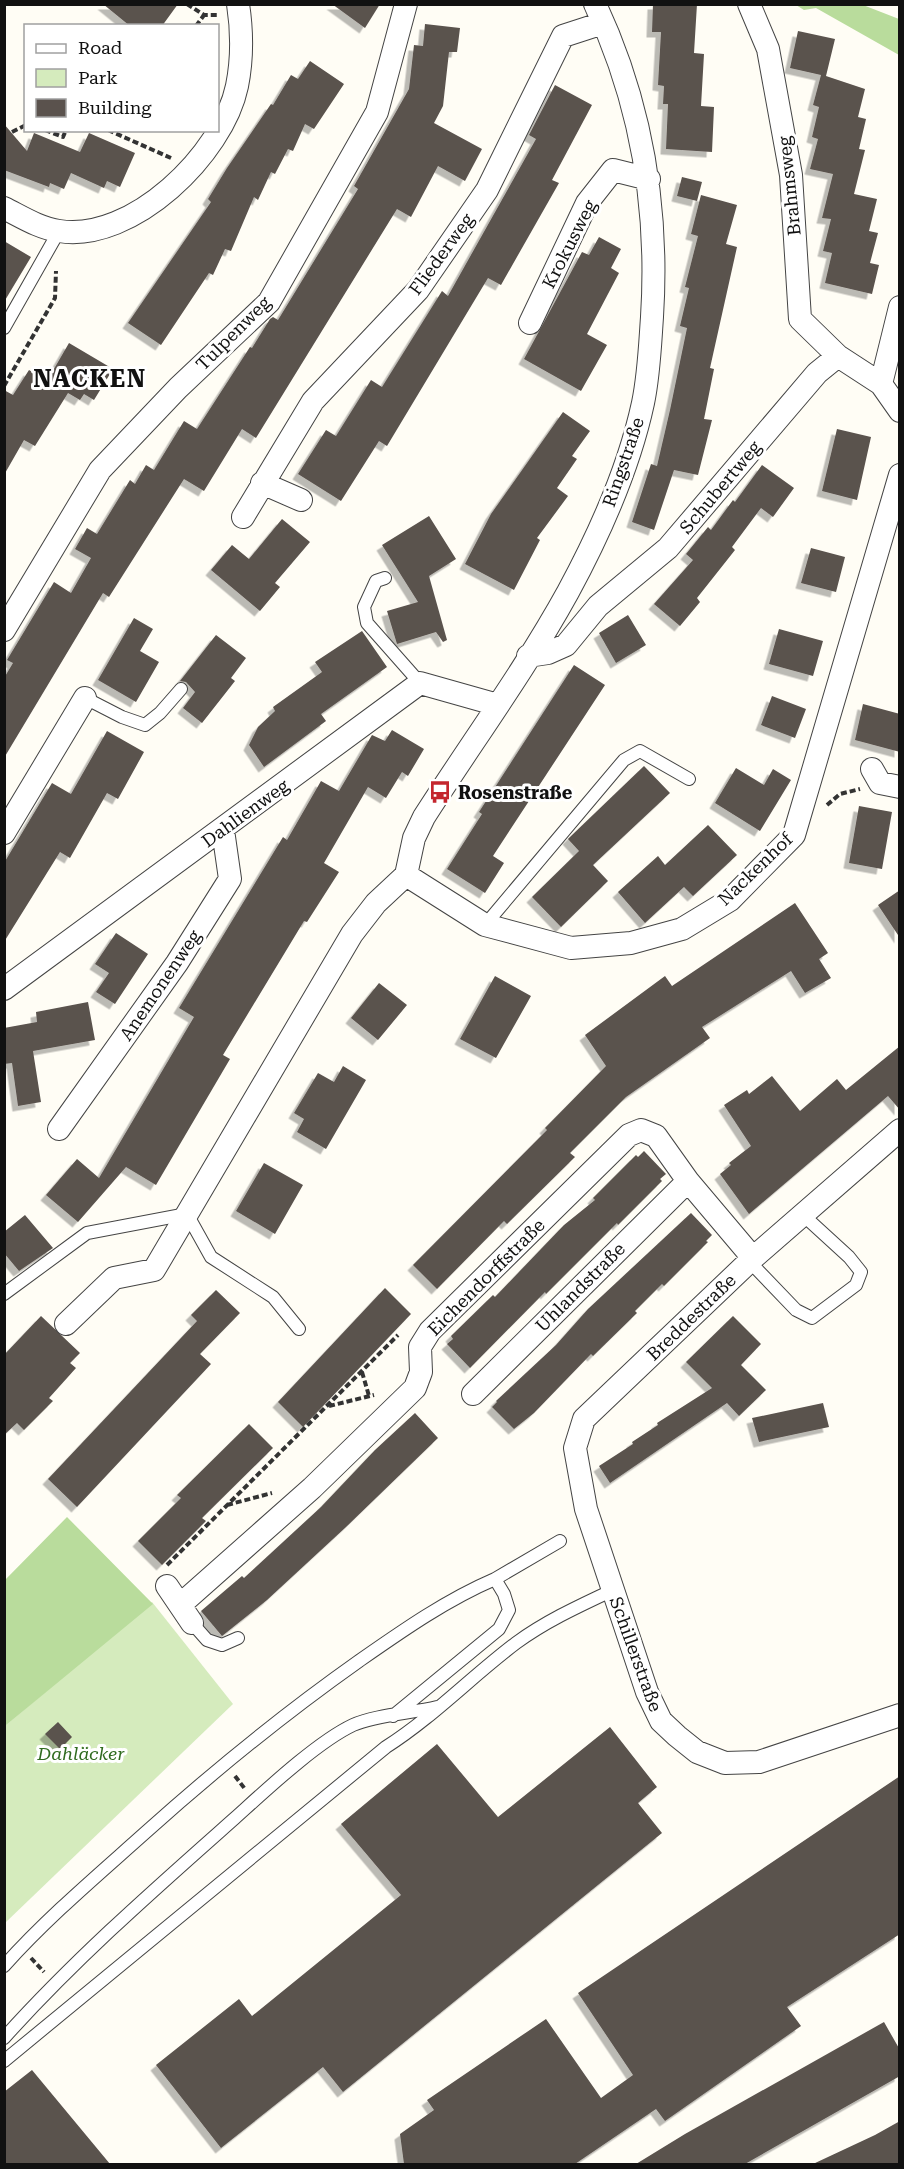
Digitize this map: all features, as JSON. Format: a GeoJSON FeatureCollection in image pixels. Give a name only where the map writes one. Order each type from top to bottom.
{"type":"FeatureCollection","features":[{"type":"Feature","properties":{"kind":"street","name":"Tulpenweg"},"geometry":{"type":"LineString","coordinates":[[4,630],[100,470],[178,388],[268,302],[377,112],[406,4]]}},
{"type":"Feature","properties":{"kind":"street","name":"Brahmsweg"},"geometry":{"type":"LineString","coordinates":[[749,4],[768,49],[791,175],[800,319],[838,357]]}},
{"type":"Feature","properties":{"kind":"street"},"geometry":{"type":"LineString","coordinates":[[219,129],[237,87],[241,39],[239,10]]}},
{"type":"Feature","properties":{"kind":"street","name":"Ringstraße"},"geometry":{"type":"LineString","coordinates":[[406,875],[414,838],[424,817],[498,705],[568,592],[607,512],[627,459],[643,402],[654,292],[654,235],[649,179],[639,124],[624,71],[599,14]]}},
{"type":"Feature","properties":{"kind":"street","name":"Fliederweg"},"geometry":{"type":"LineString","coordinates":[[243,517],[313,401],[418,290],[487,190],[563,36],[599,14]]}},
{"type":"Feature","properties":{"kind":"street"},"geometry":{"type":"LineString","coordinates":[[4,208],[34,224],[59,231],[103,229],[142,210],[186,173],[217,132]]}},
{"type":"Feature","properties":{"kind":"street","name":"Krokusweg"},"geometry":{"type":"LineString","coordinates":[[530,323],[587,203],[613,170],[649,179]]}},
{"type":"Feature","properties":{"kind":"street"},"geometry":{"type":"LineString","coordinates":[[882,384],[900,307]]}},
{"type":"Feature","properties":{"kind":"street"},"geometry":{"type":"LineString","coordinates":[[838,357],[882,384],[900,411]]}},
{"type":"Feature","properties":{"kind":"street","name":"Schubertweg"},"geometry":{"type":"LineString","coordinates":[[528,656],[548,654],[566,645],[598,606],[668,548],[817,373],[838,357]]}},
{"type":"Feature","properties":{"kind":"street","name":"Nackenhof"},"geometry":{"type":"LineString","coordinates":[[406,875],[485,925],[571,948],[631,943],[682,929],[730,900],[794,835],[854,623],[900,475]]}},
{"type":"Feature","properties":{"kind":"street"},"geometry":{"type":"LineString","coordinates":[[262,483],[301,500]]}},
{"type":"Feature","properties":{"kind":"street"},"geometry":{"type":"LineString","coordinates":[[420,683],[498,705]]}},
{"type":"Feature","properties":{"kind":"street","name":"Dahlienweg"},"geometry":{"type":"LineString","coordinates":[[4,989],[420,683]]}},
{"type":"Feature","properties":{"kind":"street"},"geometry":{"type":"LineString","coordinates":[[4,833],[86,698]]}},
{"type":"Feature","properties":{"kind":"street","name":"Anemonenweg"},"geometry":{"type":"LineString","coordinates":[[59,1129],[177,963],[230,879],[223,830]]}},
{"type":"Feature","properties":{"kind":"street"},"geometry":{"type":"LineString","coordinates":[[66,1324],[114,1278],[154,1270],[352,934],[376,903],[406,875]]}},
{"type":"Feature","properties":{"kind":"street","name":"Eichendorffstraße"},"geometry":{"type":"LineString","coordinates":[[186,1614],[415,1388],[421,1372],[420,1347],[430,1330],[628,1135],[641,1130],[656,1136],[688,1181],[751,1260]]}},
{"type":"Feature","properties":{"kind":"street","name":"Breddestraße"},"geometry":{"type":"LineString","coordinates":[[600,1545],[586,1509],[575,1448],[580,1427],[585,1419],[751,1260],[900,1130]]}},
{"type":"Feature","properties":{"kind":"street","name":"Uhlandstraße"},"geometry":{"type":"LineString","coordinates":[[472,1394],[688,1181]]}},
{"type":"Feature","properties":{"kind":"street","name":"Schillerstraße"},"geometry":{"type":"LineString","coordinates":[[600,1545],[612,1590],[647,1692],[661,1721],[697,1752],[725,1763],[759,1762],[900,1715]]}},
{"type":"Feature","properties":{"kind":"street"},"geometry":{"type":"LineString","coordinates":[[166,1577],[186,1614]]}},
{"type":"Feature","properties":{"kind":"lane"},"geometry":{"type":"LineString","coordinates":[[4,328],[59,231]]}},
{"type":"Feature","properties":{"kind":"lane"},"geometry":{"type":"LineString","coordinates":[[385,578],[376,581],[364,607],[367,623],[420,683]]}},
{"type":"Feature","properties":{"kind":"lane"},"geometry":{"type":"LineString","coordinates":[[86,698],[145,725],[160,713],[181,689]]}},
{"type":"Feature","properties":{"kind":"lane"},"geometry":{"type":"LineString","coordinates":[[485,925],[624,760],[640,751],[689,779]]}},
{"type":"Feature","properties":{"kind":"lane"},"geometry":{"type":"LineString","coordinates":[[4,1294],[87,1233],[187,1214],[211,1257],[273,1298],[298,1329]]}},
{"type":"Feature","properties":{"kind":"lane"},"geometry":{"type":"LineString","coordinates":[[751,1260],[796,1310],[812,1318],[837,1302],[856,1285],[861,1272],[849,1257],[802,1214]]}},
{"type":"Feature","properties":{"kind":"lane"},"geometry":{"type":"LineString","coordinates":[[4,1966],[53,1915],[171,1810],[295,1706],[465,1592],[495,1580],[560,1541]]}},
{"type":"Feature","properties":{"kind":"lane"},"geometry":{"type":"LineString","coordinates":[[393,1716],[499,1629],[509,1610],[504,1594],[495,1580]]}},
{"type":"Feature","properties":{"kind":"lane"},"geometry":{"type":"LineString","coordinates":[[4,2061],[386,1747],[413,1730],[516,1644],[556,1616],[612,1590]]}},
{"type":"Feature","properties":{"kind":"lane"},"geometry":{"type":"LineString","coordinates":[[186,1614],[207,1640],[222,1645],[238,1638]]}},
{"type":"Feature","properties":{"kind":"lane"},"geometry":{"type":"LineString","coordinates":[[4,2038],[54,1982],[113,1926],[255,1800],[326,1742],[354,1725],[441,1706]]}},
{"type":"Feature","properties":{"kind":"path"},"geometry":{"type":"LineString","coordinates":[[187,4],[204,15],[239,10]]}},
{"type":"Feature","properties":{"kind":"path"},"geometry":{"type":"LineString","coordinates":[[197,24],[204,15]]}},
{"type":"Feature","properties":{"kind":"path"},"geometry":{"type":"LineString","coordinates":[[12,132],[24,126]]}},
{"type":"Feature","properties":{"kind":"path"},"geometry":{"type":"LineString","coordinates":[[50,132],[63,137],[65,132]]}},
{"type":"Feature","properties":{"kind":"path"},"geometry":{"type":"LineString","coordinates":[[112,132],[171,158],[186,173]]}},
{"type":"Feature","properties":{"kind":"path"},"geometry":{"type":"LineString","coordinates":[[4,386],[55,298],[59,231]]}},
{"type":"Feature","properties":{"kind":"path"},"geometry":{"type":"LineString","coordinates":[[803,806],[823,808],[840,794],[884,780]]}},
{"type":"Feature","properties":{"kind":"path"},"geometry":{"type":"LineString","coordinates":[[166,1577],[225,1505],[398,1335]]}},
{"type":"Feature","properties":{"kind":"path"},"geometry":{"type":"LineString","coordinates":[[328,1406],[371,1396],[362,1372]]}},
{"type":"Feature","properties":{"kind":"path"},"geometry":{"type":"LineString","coordinates":[[225,1505],[281,1491]]}},
{"type":"Feature","properties":{"kind":"green space"},"geometry":{"type":"Polygon","coordinates":[[[796,5],[863,5],[899,19],[899,55],[816,8],[804,10],[796,5]]]}},
{"type":"Feature","properties":{"kind":"green space"},"geometry":{"type":"Polygon","coordinates":[[[67,1517],[153,1604],[5,1726],[5,1580],[67,1517]]]}},
{"type":"Feature","properties":{"kind":"green space","name":"Dahläcker"},"geometry":{"type":"Polygon","coordinates":[[[152,1602],[233,1704],[5,1923],[5,1726],[152,1602]]]}},
{"type":"Feature","properties":{"kind":"building"},"geometry":{"type":"Polygon","coordinates":[[[103,4],[178,4],[163,24],[128,24],[103,4]]]}},
{"type":"Feature","properties":{"kind":"building"},"geometry":{"type":"Polygon","coordinates":[[[332,4],[380,4],[365,28],[332,4]]]}},
{"type":"Feature","properties":{"kind":"building"},"geometry":{"type":"Polygon","coordinates":[[[653,4],[697,4],[694,53],[704,54],[701,106],[714,107],[712,152],[666,149],[668,104],[663,104],[664,86],[658,85],[661,32],[652,32],[653,4]]]}},
{"type":"Feature","properties":{"kind":"building"},"geometry":{"type":"Polygon","coordinates":[[[425,24],[460,28],[457,52],[449,52],[443,106],[434,123],[482,149],[465,181],[438,166],[411,217],[397,209],[256,438],[242,429],[204,491],[184,479],[109,597],[103,593],[4,758],[4,678],[13,663],[7,660],[54,582],[71,593],[91,558],[75,549],[87,528],[97,534],[130,480],[135,484],[146,465],[154,470],[184,421],[197,429],[270,319],[273,317],[278,320],[358,189],[354,186],[409,89],[414,45],[423,46],[425,24]]]}},
{"type":"Feature","properties":{"kind":"building"},"geometry":{"type":"Polygon","coordinates":[[[798,31],[835,39],[826,76],[865,89],[858,117],[866,119],[859,149],[865,150],[854,194],[877,199],[869,231],[878,233],[870,263],[879,265],[872,294],[825,283],[832,253],[823,251],[831,219],[822,218],[833,174],[810,169],[818,139],[812,137],[819,107],[813,105],[821,75],[790,68],[798,31]]]}},
{"type":"Feature","properties":{"kind":"building"},"geometry":{"type":"Polygon","coordinates":[[[310,61],[344,84],[314,129],[305,124],[293,151],[288,149],[275,174],[271,172],[258,200],[254,197],[231,251],[225,249],[213,275],[209,273],[161,345],[128,323],[211,202],[208,199],[227,168],[271,104],[273,105],[291,75],[298,79],[310,61]]]}},
{"type":"Feature","properties":{"kind":"building"},"geometry":{"type":"Polygon","coordinates":[[[555,85],[592,105],[552,180],[559,183],[501,285],[488,278],[387,446],[379,441],[341,501],[298,474],[326,430],[336,436],[371,380],[382,387],[442,291],[448,296],[536,139],[529,135],[555,85]]]}},
{"type":"Feature","properties":{"kind":"building"},"geometry":{"type":"Polygon","coordinates":[[[4,124],[27,151],[34,133],[80,152],[89,133],[135,153],[120,187],[107,181],[104,188],[71,173],[64,189],[50,183],[49,187],[4,170],[4,124]]]}},
{"type":"Feature","properties":{"kind":"building"},"geometry":{"type":"Polygon","coordinates":[[[682,177],[702,182],[697,201],[677,196],[682,177]]]}},
{"type":"Feature","properties":{"kind":"building"},"geometry":{"type":"Polygon","coordinates":[[[701,195],[737,205],[726,244],[737,247],[710,368],[714,369],[704,419],[712,420],[698,475],[674,470],[654,530],[632,522],[651,464],[657,466],[670,410],[687,328],[680,326],[689,288],[685,287],[698,236],[691,234],[701,195]]]}},
{"type":"Feature","properties":{"kind":"building"},"geometry":{"type":"Polygon","coordinates":[[[599,237],[621,249],[611,268],[619,273],[587,334],[607,345],[581,391],[524,359],[582,252],[589,255],[599,237]]]}},
{"type":"Feature","properties":{"kind":"building"},"geometry":{"type":"Polygon","coordinates":[[[4,241],[31,257],[4,302],[4,241]]]}},
{"type":"Feature","properties":{"kind":"building"},"geometry":{"type":"Polygon","coordinates":[[[69,343],[113,369],[94,400],[84,394],[80,400],[68,393],[35,446],[24,440],[4,475],[4,390],[13,395],[29,370],[47,381],[69,343]]]}},
{"type":"Feature","properties":{"kind":"building"},"geometry":{"type":"Polygon","coordinates":[[[563,412],[590,431],[572,456],[577,459],[557,488],[568,496],[537,538],[540,540],[514,590],[465,564],[491,514],[563,412]]]}},
{"type":"Feature","properties":{"kind":"building"},"geometry":{"type":"Polygon","coordinates":[[[837,429],[871,437],[857,500],[822,491],[837,429]]]}},
{"type":"Feature","properties":{"kind":"building"},"geometry":{"type":"Polygon","coordinates":[[[762,465],[794,488],[773,517],[761,508],[732,547],[735,550],[697,598],[700,602],[680,626],[654,604],[693,560],[686,554],[708,527],[711,530],[733,500],[735,502],[762,465]]]}},
{"type":"Feature","properties":{"kind":"building"},"geometry":{"type":"Polygon","coordinates":[[[429,516],[456,559],[429,576],[447,640],[443,642],[436,632],[397,644],[387,611],[418,602],[382,545],[429,516]]]}},
{"type":"Feature","properties":{"kind":"building"},"geometry":{"type":"Polygon","coordinates":[[[282,519],[310,542],[275,583],[280,587],[260,611],[211,570],[232,545],[249,559],[282,519]]]}},
{"type":"Feature","properties":{"kind":"building"},"geometry":{"type":"Polygon","coordinates":[[[811,548],[845,557],[836,592],[801,583],[811,548]]]}},
{"type":"Feature","properties":{"kind":"building"},"geometry":{"type":"Polygon","coordinates":[[[628,615],[646,645],[616,663],[599,633],[628,615]]]}},
{"type":"Feature","properties":{"kind":"building"},"geometry":{"type":"Polygon","coordinates":[[[134,618],[153,629],[140,651],[159,662],[136,702],[98,680],[134,618]]]}},
{"type":"Feature","properties":{"kind":"building"},"geometry":{"type":"Polygon","coordinates":[[[779,629],[823,641],[813,676],[769,664],[779,629]]]}},
{"type":"Feature","properties":{"kind":"building"},"geometry":{"type":"Polygon","coordinates":[[[362,631],[387,667],[321,714],[326,721],[264,767],[249,745],[258,727],[275,711],[273,707],[322,672],[315,662],[362,631]]]}},
{"type":"Feature","properties":{"kind":"building"},"geometry":{"type":"Polygon","coordinates":[[[216,635],[246,658],[231,678],[235,681],[202,723],[183,708],[195,692],[186,682],[180,681],[216,635]]]}},
{"type":"Feature","properties":{"kind":"building"},"geometry":{"type":"Polygon","coordinates":[[[574,665],[605,685],[493,856],[504,863],[485,893],[447,869],[482,814],[479,812],[574,665]]]}},
{"type":"Feature","properties":{"kind":"building"},"geometry":{"type":"Polygon","coordinates":[[[772,696],[806,709],[795,738],[761,725],[772,696]]]}},
{"type":"Feature","properties":{"kind":"building"},"geometry":{"type":"Polygon","coordinates":[[[863,704],[900,714],[900,752],[855,740],[863,704]]]}},
{"type":"Feature","properties":{"kind":"building"},"geometry":{"type":"Polygon","coordinates":[[[392,730],[424,749],[408,776],[402,772],[386,798],[368,787],[324,863],[339,872],[307,922],[304,921],[223,1055],[230,1059],[156,1185],[126,1167],[78,1222],[46,1195],[77,1159],[99,1178],[194,1017],[179,1008],[283,837],[287,840],[321,781],[339,791],[372,735],[385,741],[392,730]]]}},
{"type":"Feature","properties":{"kind":"building"},"geometry":{"type":"Polygon","coordinates":[[[107,731],[144,752],[118,799],[107,793],[70,858],[60,852],[4,942],[4,863],[52,783],[71,794],[107,731]]]}},
{"type":"Feature","properties":{"kind":"building"},"geometry":{"type":"Polygon","coordinates":[[[644,766],[670,793],[593,865],[608,881],[561,927],[532,897],[579,851],[568,839],[644,766]]]}},
{"type":"Feature","properties":{"kind":"building"},"geometry":{"type":"Polygon","coordinates":[[[736,768],[764,785],[773,769],[791,780],[760,831],[715,803],[736,768]]]}},
{"type":"Feature","properties":{"kind":"building"},"geometry":{"type":"Polygon","coordinates":[[[859,806],[892,812],[882,869],[849,863],[859,806]]]}},
{"type":"Feature","properties":{"kind":"building"},"geometry":{"type":"Polygon","coordinates":[[[708,825],[737,855],[693,896],[684,887],[645,923],[618,892],[658,856],[665,865],[708,825]]]}},
{"type":"Feature","properties":{"kind":"building"},"geometry":{"type":"Polygon","coordinates":[[[900,890],[900,938],[878,905],[900,890]]]}},
{"type":"Feature","properties":{"kind":"building"},"geometry":{"type":"Polygon","coordinates":[[[795,903],[828,953],[819,959],[831,978],[805,993],[791,971],[702,1027],[710,1038],[626,1097],[570,1153],[575,1157],[507,1224],[504,1221],[437,1289],[413,1265],[547,1130],[545,1128],[606,1066],[585,1035],[665,976],[672,986],[795,903]]]}},
{"type":"Feature","properties":{"kind":"building"},"geometry":{"type":"Polygon","coordinates":[[[116,933],[148,954],[115,1004],[96,992],[109,973],[95,964],[116,933]]]}},
{"type":"Feature","properties":{"kind":"building"},"geometry":{"type":"Polygon","coordinates":[[[495,976],[531,996],[496,1058],[460,1039],[495,976]]]}},
{"type":"Feature","properties":{"kind":"building"},"geometry":{"type":"Polygon","coordinates":[[[379,983],[407,1005],[378,1040],[351,1018],[379,983]]]}},
{"type":"Feature","properties":{"kind":"building"},"geometry":{"type":"Polygon","coordinates":[[[88,1002],[95,1040],[33,1051],[41,1102],[18,1106],[12,1063],[4,1064],[4,1028],[37,1022],[36,1012],[88,1002]]]}},
{"type":"Feature","properties":{"kind":"building"},"geometry":{"type":"Polygon","coordinates":[[[900,1046],[900,1110],[888,1096],[749,1214],[720,1174],[731,1165],[729,1163],[751,1146],[724,1105],[747,1090],[749,1094],[772,1076],[800,1111],[837,1079],[846,1090],[900,1046]]]}},
{"type":"Feature","properties":{"kind":"building"},"geometry":{"type":"Polygon","coordinates":[[[343,1066],[366,1080],[326,1149],[297,1132],[304,1119],[294,1113],[318,1073],[334,1082],[343,1066]]]}},
{"type":"Feature","properties":{"kind":"building"},"geometry":{"type":"Polygon","coordinates":[[[644,1151],[666,1174],[660,1179],[662,1181],[546,1294],[545,1292],[470,1368],[447,1344],[453,1339],[451,1336],[493,1295],[495,1297],[564,1225],[595,1200],[593,1198],[636,1155],[638,1157],[644,1151]]]}},
{"type":"Feature","properties":{"kind":"building"},"geometry":{"type":"Polygon","coordinates":[[[264,1163],[303,1185],[275,1234],[236,1211],[264,1163]]]}},
{"type":"Feature","properties":{"kind":"building"},"geometry":{"type":"Polygon","coordinates":[[[691,1213],[712,1235],[706,1241],[708,1242],[664,1286],[662,1284],[635,1311],[637,1313],[593,1356],[591,1354],[534,1413],[514,1429],[492,1407],[496,1401],[556,1345],[588,1309],[691,1213]]]}},
{"type":"Feature","properties":{"kind":"building"},"geometry":{"type":"Polygon","coordinates":[[[25,1215],[53,1248],[19,1271],[4,1253],[4,1232],[25,1215]]]}},
{"type":"Feature","properties":{"kind":"building"},"geometry":{"type":"Polygon","coordinates":[[[385,1288],[411,1314],[303,1427],[278,1402],[385,1288]]]}},
{"type":"Feature","properties":{"kind":"building"},"geometry":{"type":"Polygon","coordinates":[[[216,1290],[240,1313],[200,1354],[211,1364],[77,1507],[48,1479],[197,1321],[191,1315],[216,1290]]]}},
{"type":"Feature","properties":{"kind":"building"},"geometry":{"type":"Polygon","coordinates":[[[41,1316],[80,1353],[70,1363],[76,1368],[49,1398],[53,1401],[24,1430],[17,1423],[4,1435],[4,1355],[41,1316]]]}},
{"type":"Feature","properties":{"kind":"building"},"geometry":{"type":"Polygon","coordinates":[[[733,1316],[761,1344],[741,1365],[766,1390],[739,1416],[727,1403],[610,1483],[599,1466],[633,1444],[632,1442],[658,1425],[657,1423],[712,1388],[686,1362],[733,1316]]]}},
{"type":"Feature","properties":{"kind":"building"},"geometry":{"type":"Polygon","coordinates":[[[823,1403],[829,1427],[759,1442],[752,1418],[823,1403]]]}},
{"type":"Feature","properties":{"kind":"building"},"geometry":{"type":"Polygon","coordinates":[[[415,1413],[438,1438],[267,1600],[222,1636],[201,1611],[242,1576],[244,1578],[321,1507],[375,1450],[415,1413]]]}},
{"type":"Feature","properties":{"kind":"building"},"geometry":{"type":"Polygon","coordinates":[[[249,1424],[273,1448],[202,1518],[206,1521],[162,1565],[138,1541],[181,1498],[177,1495],[249,1424]]]}},
{"type":"Feature","properties":{"kind":"building"},"geometry":{"type":"Polygon","coordinates":[[[58,1722],[72,1737],[60,1749],[45,1734],[58,1722]]]}},
{"type":"Feature","properties":{"kind":"building"},"geometry":{"type":"Polygon","coordinates":[[[610,1727],[657,1787],[638,1803],[662,1833],[343,2092],[323,2067],[221,2148],[156,2065],[239,1999],[252,2016],[401,1895],[341,1824],[437,1744],[498,1817],[610,1727]]]}},
{"type":"Feature","properties":{"kind":"building"},"geometry":{"type":"Polygon","coordinates":[[[900,1776],[900,1934],[787,2007],[801,2026],[665,2121],[656,2109],[575,2164],[404,2164],[400,2134],[434,2110],[427,2100],[546,2019],[601,2098],[633,2075],[578,1993],[900,1776]]]}},
{"type":"Feature","properties":{"kind":"building"},"geometry":{"type":"Polygon","coordinates":[[[884,2022],[900,2050],[900,2076],[745,2164],[636,2164],[685,2134],[884,2022]]]}},
{"type":"Feature","properties":{"kind":"building"},"geometry":{"type":"Polygon","coordinates":[[[32,2070],[110,2164],[4,2164],[4,2092],[32,2070]]]}},
{"type":"Feature","properties":{"kind":"building"},"geometry":{"type":"Polygon","coordinates":[[[900,2121],[900,2164],[813,2164],[875,2135],[900,2121]]]}},
{"type":"Feature","properties":{"kind":"place","name":"Rosenstraße"},"geometry":{"type":"Point","coordinates":[440,792]}},
{"type":"Feature","properties":{"kind":"district","name":"NACKEN"},"geometry":{"type":"Point","coordinates":[90,379]}}]}
